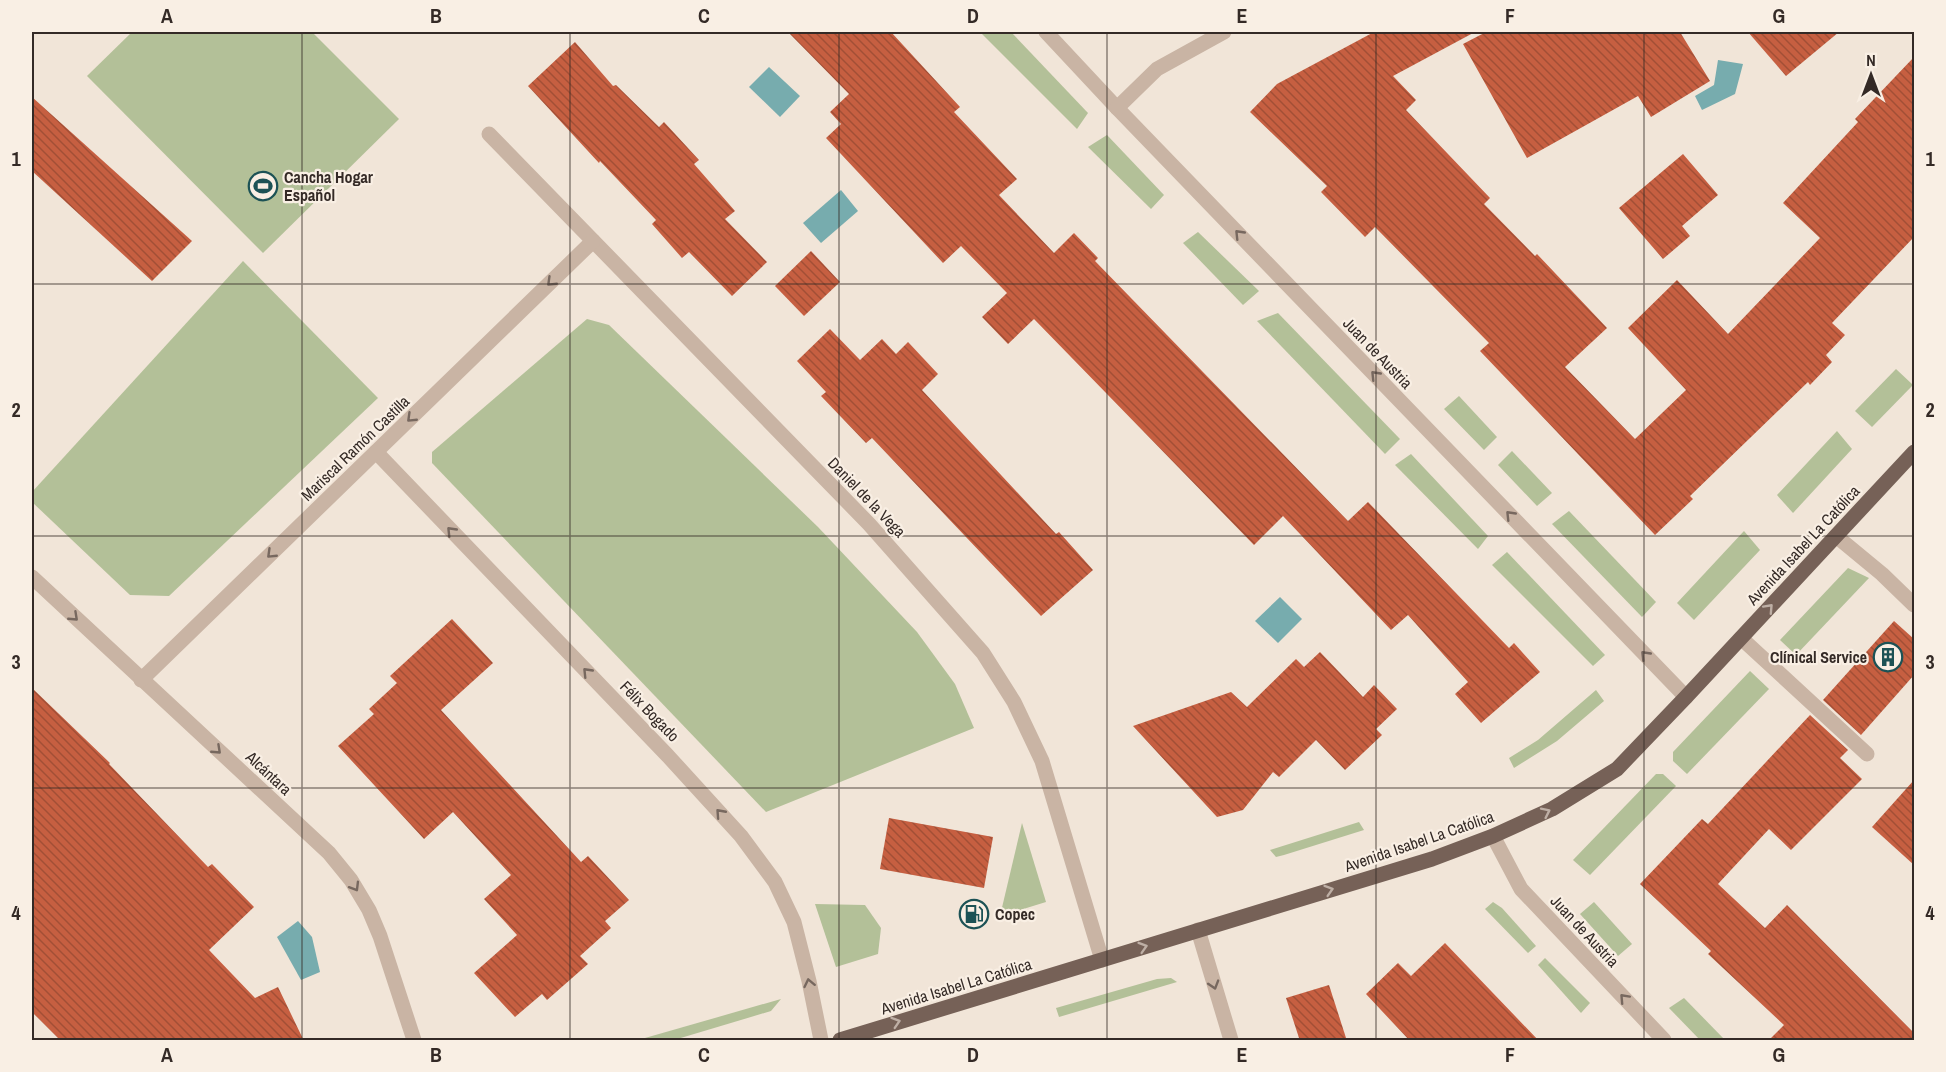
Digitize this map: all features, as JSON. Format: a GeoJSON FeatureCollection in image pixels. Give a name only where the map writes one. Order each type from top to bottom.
{"type":"FeatureCollection","features":[{"type":"Feature","properties":{"kind":"main road","name":"Avenida Isabel La Católica"},"geometry":{"type":"LineString","coordinates":[[840,1041],[1432,859],[1493,836],[1552,809],[1617,769],[1914,452]]}},
{"type":"Feature","properties":{"kind":"street","name":"Juan de Austria"},"geometry":{"type":"LineString","coordinates":[[1046,32],[1686,697]]}},
{"type":"Feature","properties":{"kind":"street"},"geometry":{"type":"LineString","coordinates":[[1117,108],[1157,69],[1224,32]]}},
{"type":"Feature","properties":{"kind":"street","name":"Daniel de la Vega"},"geometry":{"type":"LineString","coordinates":[[489,134],[869,524],[983,653],[1014,702],[1042,761],[1102,960]]}},
{"type":"Feature","properties":{"kind":"street","name":"Mariscal Ramón Castilla"},"geometry":{"type":"LineString","coordinates":[[141,680],[593,241]]}},
{"type":"Feature","properties":{"kind":"street","name":"Félix Bogado"},"geometry":{"type":"LineString","coordinates":[[376,452],[668,756],[741,836],[775,882],[794,922],[809,981],[820,1041]]}},
{"type":"Feature","properties":{"kind":"street"},"geometry":{"type":"LineString","coordinates":[[1836,536],[1882,574],[1914,605]]}},
{"type":"Feature","properties":{"kind":"street","name":"Alcántara"},"geometry":{"type":"LineString","coordinates":[[32,577],[329,853],[351,880],[369,909],[414,1041]]}},
{"type":"Feature","properties":{"kind":"street"},"geometry":{"type":"LineString","coordinates":[[1741,638],[1867,754]]}},
{"type":"Feature","properties":{"kind":"street","name":"Juan de Austria"},"geometry":{"type":"LineString","coordinates":[[1493,836],[1521,889],[1664,1041]]}},
{"type":"Feature","properties":{"kind":"street"},"geometry":{"type":"LineString","coordinates":[[1198,930],[1231,1041]]}},
{"type":"Feature","properties":{"kind":"green space","name":"Cancha Hogar Español"},"geometry":{"type":"Polygon","coordinates":[[[132,32],[312,32],[399,119],[263,253],[87,76],[132,32]]]}},
{"type":"Feature","properties":{"kind":"green space"},"geometry":{"type":"Polygon","coordinates":[[[980,32],[1011,32],[1088,113],[1077,129],[980,32]]]}},
{"type":"Feature","properties":{"kind":"green space"},"geometry":{"type":"Polygon","coordinates":[[[1107,135],[1164,195],[1151,209],[1088,147],[1107,135]]]}},
{"type":"Feature","properties":{"kind":"green space"},"geometry":{"type":"Polygon","coordinates":[[[1198,232],[1259,291],[1243,305],[1183,243],[1198,232]]]}},
{"type":"Feature","properties":{"kind":"green space"},"geometry":{"type":"Polygon","coordinates":[[[243,261],[378,398],[169,596],[130,595],[32,502],[32,492],[243,261]]]}},
{"type":"Feature","properties":{"kind":"green space"},"geometry":{"type":"Polygon","coordinates":[[[1278,313],[1400,439],[1385,454],[1257,321],[1278,313]]]}},
{"type":"Feature","properties":{"kind":"green space"},"geometry":{"type":"Polygon","coordinates":[[[587,319],[609,325],[818,527],[917,632],[955,684],[974,728],[766,812],[432,463],[432,452],[587,319]]]}},
{"type":"Feature","properties":{"kind":"green space"},"geometry":{"type":"Polygon","coordinates":[[[1896,369],[1913,385],[1872,427],[1855,411],[1896,369]]]}},
{"type":"Feature","properties":{"kind":"green space"},"geometry":{"type":"Polygon","coordinates":[[[1459,396],[1497,437],[1484,450],[1444,409],[1459,396]]]}},
{"type":"Feature","properties":{"kind":"green space"},"geometry":{"type":"Polygon","coordinates":[[[1837,431],[1852,449],[1793,513],[1777,495],[1837,431]]]}},
{"type":"Feature","properties":{"kind":"green space"},"geometry":{"type":"Polygon","coordinates":[[[1512,451],[1552,493],[1537,506],[1498,465],[1512,451]]]}},
{"type":"Feature","properties":{"kind":"green space"},"geometry":{"type":"Polygon","coordinates":[[[1411,454],[1488,536],[1478,549],[1395,465],[1411,454]]]}},
{"type":"Feature","properties":{"kind":"green space"},"geometry":{"type":"Polygon","coordinates":[[[1569,511],[1656,602],[1642,617],[1552,524],[1569,511]]]}},
{"type":"Feature","properties":{"kind":"green space"},"geometry":{"type":"Polygon","coordinates":[[[1744,531],[1760,550],[1694,620],[1677,603],[1744,531]]]}},
{"type":"Feature","properties":{"kind":"green space"},"geometry":{"type":"Polygon","coordinates":[[[1507,552],[1605,655],[1593,666],[1492,565],[1507,552]]]}},
{"type":"Feature","properties":{"kind":"green space"},"geometry":{"type":"Polygon","coordinates":[[[1848,568],[1869,578],[1796,655],[1780,640],[1848,568]]]}},
{"type":"Feature","properties":{"kind":"green space"},"geometry":{"type":"Polygon","coordinates":[[[1750,671],[1769,689],[1687,774],[1673,761],[1673,752],[1750,671]]]}},
{"type":"Feature","properties":{"kind":"green space"},"geometry":{"type":"Polygon","coordinates":[[[1596,690],[1604,701],[1557,741],[1514,768],[1509,758],[1538,740],[1596,690]]]}},
{"type":"Feature","properties":{"kind":"green space"},"geometry":{"type":"Polygon","coordinates":[[[1656,774],[1663,774],[1676,786],[1590,875],[1573,860],[1656,774]]]}},
{"type":"Feature","properties":{"kind":"green space"},"geometry":{"type":"Polygon","coordinates":[[[1359,822],[1364,830],[1276,857],[1270,850],[1359,822]]]}},
{"type":"Feature","properties":{"kind":"green space"},"geometry":{"type":"Polygon","coordinates":[[[1022,823],[1046,902],[1000,916],[1022,823]]]}},
{"type":"Feature","properties":{"kind":"green space"},"geometry":{"type":"Polygon","coordinates":[[[1493,902],[1502,908],[1536,946],[1528,953],[1485,909],[1493,902]]]}},
{"type":"Feature","properties":{"kind":"green space"},"geometry":{"type":"Polygon","coordinates":[[[1594,902],[1632,944],[1618,956],[1580,914],[1594,902]]]}},
{"type":"Feature","properties":{"kind":"green space"},"geometry":{"type":"Polygon","coordinates":[[[815,904],[865,905],[881,928],[878,954],[836,967],[815,904]]]}},
{"type":"Feature","properties":{"kind":"green space"},"geometry":{"type":"Polygon","coordinates":[[[1545,958],[1590,1003],[1581,1013],[1538,965],[1545,958]]]}},
{"type":"Feature","properties":{"kind":"green space"},"geometry":{"type":"Polygon","coordinates":[[[1171,978],[1177,982],[1059,1017],[1056,1008],[1157,979],[1171,978]]]}},
{"type":"Feature","properties":{"kind":"green space"},"geometry":{"type":"Polygon","coordinates":[[[1684,998],[1725,1040],[1700,1040],[1669,1008],[1684,998]]]}},
{"type":"Feature","properties":{"kind":"green space"},"geometry":{"type":"Polygon","coordinates":[[[781,999],[771,1011],[674,1040],[638,1040],[781,999]]]}},
{"type":"Feature","properties":{"kind":"water"},"geometry":{"type":"Polygon","coordinates":[[[1718,60],[1743,64],[1735,94],[1702,110],[1695,96],[1714,85],[1718,60]]]}},
{"type":"Feature","properties":{"kind":"water"},"geometry":{"type":"Polygon","coordinates":[[[769,67],[800,96],[780,117],[749,87],[769,67]]]}},
{"type":"Feature","properties":{"kind":"water"},"geometry":{"type":"Polygon","coordinates":[[[841,190],[858,211],[821,243],[803,223],[841,190]]]}},
{"type":"Feature","properties":{"kind":"water"},"geometry":{"type":"Polygon","coordinates":[[[1280,597],[1302,619],[1278,643],[1255,621],[1280,597]]]}},
{"type":"Feature","properties":{"kind":"water"},"geometry":{"type":"Polygon","coordinates":[[[298,921],[312,937],[320,972],[301,980],[277,937],[298,921]]]}},
{"type":"Feature","properties":{"kind":"building"},"geometry":{"type":"Polygon","coordinates":[[[788,32],[891,32],[960,107],[954,112],[1017,179],[999,195],[1054,253],[1074,233],[1098,258],[1095,261],[1348,521],[1368,502],[1509,648],[1514,643],[1540,672],[1481,723],[1455,694],[1468,682],[1408,615],[1391,630],[1283,516],[1254,545],[1034,319],[1008,344],[982,317],[1007,293],[961,246],[943,263],[826,138],[841,124],[830,112],[849,94],[788,32]]]}},
{"type":"Feature","properties":{"kind":"building"},"geometry":{"type":"Polygon","coordinates":[[[1374,32],[1475,32],[1393,76],[1416,100],[1406,110],[1490,198],[1484,204],[1535,256],[1537,254],[1607,328],[1565,367],[1635,439],[1686,390],[1628,328],[1677,280],[1728,334],[1820,238],[1783,203],[1858,122],[1855,119],[1914,57],[1914,237],[1832,323],[1845,335],[1826,355],[1832,362],[1810,385],[1808,382],[1690,496],[1693,499],[1655,535],[1480,351],[1489,343],[1375,227],[1365,237],[1321,192],[1327,186],[1250,112],[1277,84],[1374,32]]]}},
{"type":"Feature","properties":{"kind":"building"},"geometry":{"type":"Polygon","coordinates":[[[1486,32],[1680,32],[1710,81],[1651,117],[1638,96],[1527,158],[1463,44],[1486,32]]]}},
{"type":"Feature","properties":{"kind":"building"},"geometry":{"type":"Polygon","coordinates":[[[1748,32],[1839,32],[1786,76],[1748,32]]]}},
{"type":"Feature","properties":{"kind":"building"},"geometry":{"type":"Polygon","coordinates":[[[575,42],[613,86],[616,85],[659,127],[664,122],[699,160],[694,164],[735,211],[725,219],[767,262],[732,296],[689,252],[682,258],[652,224],[656,220],[600,161],[599,163],[528,86],[575,42]]]}},
{"type":"Feature","properties":{"kind":"building"},"geometry":{"type":"Polygon","coordinates":[[[32,97],[192,241],[152,281],[32,171],[32,97]]]}},
{"type":"Feature","properties":{"kind":"building"},"geometry":{"type":"Polygon","coordinates":[[[1683,154],[1718,195],[1682,226],[1690,236],[1663,259],[1619,208],[1683,154]]]}},
{"type":"Feature","properties":{"kind":"building"},"geometry":{"type":"Polygon","coordinates":[[[811,251],[840,282],[804,316],[775,286],[811,251]]]}},
{"type":"Feature","properties":{"kind":"building"},"geometry":{"type":"Polygon","coordinates":[[[830,329],[860,360],[882,339],[896,354],[908,342],[938,374],[922,390],[1056,534],[1059,532],[1093,570],[1041,616],[872,438],[866,443],[821,396],[826,392],[797,361],[830,329]]]}},
{"type":"Feature","properties":{"kind":"building"},"geometry":{"type":"Polygon","coordinates":[[[452,619],[493,663],[441,710],[581,862],[588,856],[629,900],[605,921],[611,928],[580,956],[588,964],[547,1000],[542,994],[515,1017],[474,973],[517,935],[484,899],[511,875],[453,812],[424,839],[338,746],[374,714],[369,709],[397,683],[390,676],[452,619]]]}},
{"type":"Feature","properties":{"kind":"building","name":"Clínical Service"},"geometry":{"type":"Polygon","coordinates":[[[1894,621],[1914,639],[1914,675],[1861,735],[1823,700],[1894,621]]]}},
{"type":"Feature","properties":{"kind":"building"},"geometry":{"type":"Polygon","coordinates":[[[1320,652],[1363,697],[1374,685],[1397,709],[1376,729],[1382,735],[1345,770],[1316,740],[1279,777],[1273,772],[1243,810],[1217,817],[1133,726],[1231,692],[1247,707],[1296,659],[1304,667],[1320,652]]]}},
{"type":"Feature","properties":{"kind":"building"},"geometry":{"type":"Polygon","coordinates":[[[32,688],[110,763],[208,867],[212,864],[254,907],[209,950],[255,998],[278,987],[304,1041],[61,1041],[32,1012],[32,688]]]}},
{"type":"Feature","properties":{"kind":"building"},"geometry":{"type":"Polygon","coordinates":[[[1810,715],[1848,750],[1840,758],[1862,779],[1791,850],[1769,829],[1718,884],[1765,928],[1787,905],[1914,1033],[1914,1041],[1768,1041],[1784,1025],[1708,954],[1711,951],[1640,884],[1702,819],[1708,824],[1810,715]]]}},
{"type":"Feature","properties":{"kind":"building"},"geometry":{"type":"Polygon","coordinates":[[[1914,780],[1914,865],[1872,827],[1914,780]]]}},
{"type":"Feature","properties":{"kind":"building"},"geometry":{"type":"Polygon","coordinates":[[[889,818],[993,837],[984,888],[880,869],[889,818]]]}},
{"type":"Feature","properties":{"kind":"building"},"geometry":{"type":"Polygon","coordinates":[[[1445,943],[1539,1041],[1410,1041],[1366,994],[1398,963],[1411,976],[1445,943]]]}},
{"type":"Feature","properties":{"kind":"building"},"geometry":{"type":"Polygon","coordinates":[[[1329,985],[1347,1041],[1300,1041],[1286,998],[1329,985]]]}},
{"type":"Feature","properties":{"kind":"place","name":"Cancha Hogar Español"},"geometry":{"type":"Point","coordinates":[263,186]}},
{"type":"Feature","properties":{"kind":"place","name":"Clínical Service"},"geometry":{"type":"Point","coordinates":[1888,657]}},
{"type":"Feature","properties":{"kind":"place","name":"Copec"},"geometry":{"type":"Point","coordinates":[974,914]}}]}
